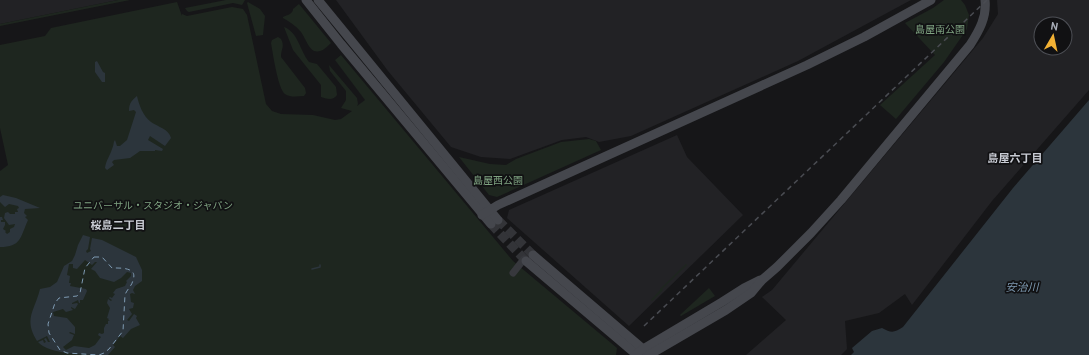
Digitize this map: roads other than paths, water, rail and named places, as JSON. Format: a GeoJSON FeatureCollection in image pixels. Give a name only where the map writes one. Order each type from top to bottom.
{"type":"FeatureCollection","features":[{"type":"Feature","properties":{"kind":"street"},"geometry":{"type":"LineString","coordinates":[[306,0],[341,44],[486,212]]}},
{"type":"Feature","properties":{"kind":"street"},"geometry":{"type":"LineString","coordinates":[[318,0],[494,222]]}},
{"type":"Feature","properties":{"kind":"street"},"geometry":{"type":"LineString","coordinates":[[486,212],[498,205],[807,65],[864,37],[931,0]]}},
{"type":"Feature","properties":{"kind":"street"},"geometry":{"type":"LineString","coordinates":[[513,273],[528,258],[643,354],[744,288],[762,280],[777,267],[810,233],[836,205],[970,45],[979,31],[984,17],[985,0]]}},
{"type":"Feature","properties":{"kind":"water"},"geometry":{"type":"Polygon","coordinates":[[[97,61],[105,73],[105,82],[102,82],[95,72],[95,62],[97,61]]]}},
{"type":"Feature","properties":{"kind":"water"},"geometry":{"type":"Polygon","coordinates":[[[137,96],[140,107],[146,117],[151,122],[166,130],[171,138],[165,146],[150,136],[148,140],[163,149],[162,151],[140,151],[130,158],[114,160],[112,162],[114,165],[107,170],[105,168],[107,160],[115,140],[117,146],[120,146],[127,140],[136,112],[134,110],[129,111],[130,104],[137,96]]]}},
{"type":"Feature","properties":{"kind":"water","name":"安治川"},"geometry":{"type":"Polygon","coordinates":[[[1089,100],[1089,355],[851,355],[854,352],[852,348],[872,331],[882,328],[892,332],[903,327],[1013,188],[1089,100]]]}},
{"type":"Feature","properties":{"kind":"water"},"geometry":{"type":"Polygon","coordinates":[[[3,195],[16,198],[40,208],[25,209],[24,213],[27,216],[25,217],[28,220],[21,236],[16,243],[7,247],[0,247],[0,217],[2,217],[3,220],[1,220],[1,222],[5,222],[3,229],[7,234],[15,224],[9,225],[4,218],[5,213],[8,212],[10,214],[15,214],[15,212],[18,212],[17,209],[19,208],[18,206],[9,204],[5,207],[0,202],[0,197],[3,195]]]}},
{"type":"Feature","properties":{"kind":"water"},"geometry":{"type":"Polygon","coordinates":[[[83,235],[90,237],[88,249],[86,251],[87,253],[91,251],[92,238],[102,240],[136,257],[142,270],[142,281],[135,286],[133,290],[135,294],[130,294],[131,302],[134,303],[133,308],[129,309],[132,314],[127,320],[129,321],[134,314],[137,316],[136,318],[140,325],[131,329],[123,338],[120,336],[113,345],[115,347],[108,355],[91,355],[51,350],[38,342],[43,340],[44,343],[46,342],[44,339],[46,338],[48,342],[50,342],[47,336],[37,341],[31,327],[31,315],[40,289],[50,287],[57,282],[64,266],[72,261],[83,235]],[[85,260],[77,269],[73,268],[73,264],[69,264],[67,275],[70,276],[70,286],[86,289],[87,291],[83,300],[80,300],[80,303],[78,300],[72,303],[78,304],[75,309],[71,307],[73,310],[66,312],[63,309],[53,312],[54,316],[67,318],[75,327],[75,334],[69,333],[74,335],[72,340],[63,347],[66,350],[74,346],[89,348],[95,345],[101,337],[98,335],[99,333],[104,333],[106,324],[110,321],[107,318],[110,308],[107,303],[108,299],[111,301],[112,300],[109,298],[112,298],[116,289],[125,286],[126,281],[131,276],[131,273],[127,272],[114,282],[100,278],[95,271],[91,269],[97,262],[92,265],[85,260]]]}},
{"type":"Feature","properties":{"kind":"waterway"},"geometry":{"type":"LineString","coordinates":[[312,269],[320,267],[320,265]]}},
{"type":"Feature","properties":{"kind":"tunnel"},"geometry":{"type":"LineString","coordinates":[[498,220],[533,255]]}},
{"type":"Feature","properties":{"kind":"tunnel"},"geometry":{"type":"LineString","coordinates":[[491,224],[526,261]]}},
{"type":"Feature","properties":{"kind":"railway"},"geometry":{"type":"LineString","coordinates":[[644,326],[987,0]]}},
{"type":"Feature","properties":{"kind":"district","name":"島屋六丁目"},"geometry":{"type":"Point","coordinates":[1015,158]}},
{"type":"Feature","properties":{"kind":"district","name":"桜島二丁目"},"geometry":{"type":"Point","coordinates":[118,225]}},
{"type":"Feature","properties":{"kind":"park label","name":"島屋南公園"},"geometry":{"type":"Point","coordinates":[940,29]}},
{"type":"Feature","properties":{"kind":"park label","name":"島屋西公園"},"geometry":{"type":"Point","coordinates":[498,180]}},
{"type":"Feature","properties":{"kind":"park label","name":"ユニバーサル・スタジオ・ジャパン"},"geometry":{"type":"Point","coordinates":[153,205]}}]}
